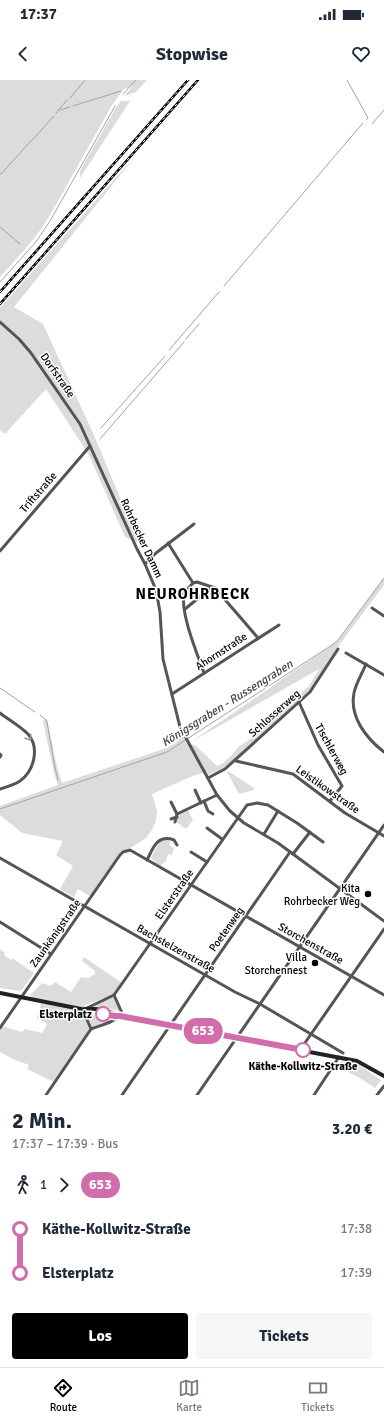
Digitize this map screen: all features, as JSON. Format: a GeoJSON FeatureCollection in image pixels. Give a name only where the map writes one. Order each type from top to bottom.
{"type":"FeatureCollection","features":[{"type":"Feature","properties":{"kind":"street","name":"Dorfstraße"},"geometry":{"type":"LineString","coordinates":[[1,322],[20,339],[36,359],[80,424],[90,446]]}},
{"type":"Feature","properties":{"kind":"street","name":"Triftstraße"},"geometry":{"type":"LineString","coordinates":[[0,550],[90,446]]}},
{"type":"Feature","properties":{"kind":"street","name":"Rohrbecker Damm"},"geometry":{"type":"LineString","coordinates":[[90,446],[137,550],[146,564],[156,590],[160,612],[164,659],[180,727],[217,795],[237,818],[292,853],[384,921]]}},
{"type":"Feature","properties":{"kind":"street"},"geometry":{"type":"LineString","coordinates":[[146,564],[168,543],[194,524]]}},
{"type":"Feature","properties":{"kind":"street"},"geometry":{"type":"LineString","coordinates":[[168,543],[193,583]]}},
{"type":"Feature","properties":{"kind":"street"},"geometry":{"type":"LineString","coordinates":[[204,673],[191,639],[185,609],[184,593],[193,583],[197,582],[215,588],[258,638]]}},
{"type":"Feature","properties":{"kind":"street"},"geometry":{"type":"LineString","coordinates":[[185,609],[212,586]]}},
{"type":"Feature","properties":{"kind":"street"},"geometry":{"type":"LineString","coordinates":[[372,608],[384,616]]}},
{"type":"Feature","properties":{"kind":"street","name":"Ahornstraße"},"geometry":{"type":"LineString","coordinates":[[172,694],[279,625]]}},
{"type":"Feature","properties":{"kind":"street","name":"Schlosserweg"},"geometry":{"type":"LineString","coordinates":[[208,777],[226,769],[236,761],[310,692],[338,649]]}},
{"type":"Feature","properties":{"kind":"street"},"geometry":{"type":"LineString","coordinates":[[346,653],[384,675]]}},
{"type":"Feature","properties":{"kind":"street"},"geometry":{"type":"LineString","coordinates":[[366,664],[354,693],[355,712],[362,730],[384,752]]}},
{"type":"Feature","properties":{"kind":"street","name":"Tischlerweg"},"geometry":{"type":"LineString","coordinates":[[299,702],[318,745],[342,786],[330,801]]}},
{"type":"Feature","properties":{"kind":"street"},"geometry":{"type":"LineString","coordinates":[[0,713],[28,734],[34,746],[34,760],[24,778],[13,785],[0,789]]}},
{"type":"Feature","properties":{"kind":"street","name":"Leistikowstraße"},"geometry":{"type":"LineString","coordinates":[[236,761],[293,774],[345,813],[384,836]]}},
{"type":"Feature","properties":{"kind":"street"},"geometry":{"type":"LineString","coordinates":[[195,790],[208,811],[213,814]]}},
{"type":"Feature","properties":{"kind":"street"},"geometry":{"type":"LineString","coordinates":[[171,819],[217,795]]}},
{"type":"Feature","properties":{"kind":"street"},"geometry":{"type":"LineString","coordinates":[[171,802],[177,815],[175,822]]}},
{"type":"Feature","properties":{"kind":"street","name":"Elsterstraße"},"geometry":{"type":"LineString","coordinates":[[114,995],[247,805],[257,802],[268,805],[323,842]]}},
{"type":"Feature","properties":{"kind":"street"},"geometry":{"type":"LineString","coordinates":[[264,834],[278,811]]}},
{"type":"Feature","properties":{"kind":"street"},"geometry":{"type":"LineString","coordinates":[[197,1095],[384,825]]}},
{"type":"Feature","properties":{"kind":"street"},"geometry":{"type":"LineString","coordinates":[[207,828],[222,839]]}},
{"type":"Feature","properties":{"kind":"street","name":"Poetenweg"},"geometry":{"type":"LineString","coordinates":[[122,1095],[245,916],[292,853],[310,832]]}},
{"type":"Feature","properties":{"kind":"street"},"geometry":{"type":"LineString","coordinates":[[146,860],[156,843],[162,839],[166,838],[174,840],[177,845]]}},
{"type":"Feature","properties":{"kind":"street","name":"Storchenstraße"},"geometry":{"type":"LineString","coordinates":[[127,851],[130,850],[384,995]]}},
{"type":"Feature","properties":{"kind":"street","name":"Zaunkönigstraße"},"geometry":{"type":"LineString","coordinates":[[0,1028],[120,855],[127,851]]}},
{"type":"Feature","properties":{"kind":"street","name":"Elsterstraße"},"geometry":{"type":"LineString","coordinates":[[191,852],[207,862]]}},
{"type":"Feature","properties":{"kind":"street","name":"Bachstelzenstraße"},"geometry":{"type":"LineString","coordinates":[[0,858],[260,1004],[344,1053]]}},
{"type":"Feature","properties":{"kind":"street"},"geometry":{"type":"LineString","coordinates":[[0,922],[51,954]]}},
{"type":"Feature","properties":{"kind":"street"},"geometry":{"type":"LineString","coordinates":[[300,1050],[384,929]]}},
{"type":"Feature","properties":{"kind":"street"},"geometry":{"type":"LineString","coordinates":[[0,993],[115,1016],[170,1024],[339,1057],[357,1061],[384,1076]]}},
{"type":"Feature","properties":{"kind":"street"},"geometry":{"type":"LineString","coordinates":[[46,1095],[91,1029],[117,1019],[122,1013],[114,995],[85,1009]]}},
{"type":"Feature","properties":{"kind":"street"},"geometry":{"type":"LineString","coordinates":[[85,1009],[84,1013],[91,1029]]}},
{"type":"Feature","properties":{"kind":"street"},"geometry":{"type":"LineString","coordinates":[[314,1095],[339,1057]]}},
{"type":"Feature","properties":{"kind":"street"},"geometry":{"type":"LineString","coordinates":[[377,1095],[384,1086]]}},
{"type":"Feature","properties":{"kind":"shaded area"},"geometry":{"type":"Polygon","coordinates":[[[0,80],[147,80],[136,92],[124,96],[132,87],[124,89],[112,105],[42,228],[0,277],[0,80]]]}},
{"type":"Feature","properties":{"kind":"shaded area"},"geometry":{"type":"Polygon","coordinates":[[[121,101],[130,101],[80,178],[80,171],[121,101]]]}},
{"type":"Feature","properties":{"kind":"shaded area"},"geometry":{"type":"Polygon","coordinates":[[[138,153],[14,307],[43,324],[93,433],[139,543],[125,537],[89,455],[46,389],[5,434],[0,430],[0,308],[138,153]]]}},
{"type":"Feature","properties":{"kind":"shaded area"},"geometry":{"type":"Polygon","coordinates":[[[384,578],[384,585],[337,648],[310,690],[225,769],[207,775],[204,773],[195,775],[152,794],[157,811],[156,820],[152,830],[146,838],[120,853],[90,896],[78,889],[74,897],[60,889],[73,866],[56,855],[63,841],[22,833],[0,815],[0,806],[58,785],[43,721],[47,719],[57,767],[62,783],[167,748],[177,742],[178,738],[183,736],[187,744],[195,745],[217,766],[223,763],[238,747],[250,739],[264,724],[309,686],[319,669],[191,742],[338,640],[384,578]]]}},
{"type":"Feature","properties":{"kind":"shaded area"},"geometry":{"type":"Polygon","coordinates":[[[228,771],[254,788],[254,790],[239,794],[227,772],[228,771]]]}},
{"type":"Feature","properties":{"kind":"shaded area"},"geometry":{"type":"Polygon","coordinates":[[[188,810],[193,820],[186,829],[176,822],[178,815],[188,810]]]}},
{"type":"Feature","properties":{"kind":"shaded area"},"geometry":{"type":"Polygon","coordinates":[[[166,838],[170,841],[170,846],[174,848],[172,855],[168,854],[166,861],[160,866],[151,858],[159,842],[166,838]]]}},
{"type":"Feature","properties":{"kind":"shaded area"},"geometry":{"type":"Polygon","coordinates":[[[0,949],[5,953],[4,955],[11,960],[12,958],[34,973],[21,991],[0,988],[0,949]]]}},
{"type":"Feature","properties":{"kind":"shaded area"},"geometry":{"type":"Polygon","coordinates":[[[84,957],[122,983],[113,995],[85,1005],[83,1014],[89,1030],[54,1082],[27,1069],[29,1065],[0,1052],[0,1029],[2,1026],[22,1032],[25,1029],[42,1033],[47,1024],[37,1018],[41,1004],[30,995],[42,983],[51,986],[55,982],[71,992],[81,977],[88,978],[95,974],[95,971],[82,961],[84,957]]]}},
{"type":"Feature","properties":{"kind":"shaded area"},"geometry":{"type":"Polygon","coordinates":[[[114,996],[120,1011],[93,1006],[114,996]]]}},
{"type":"Feature","properties":{"kind":"shaded area"},"geometry":{"type":"Polygon","coordinates":[[[86,1012],[93,1013],[94,1016],[112,1019],[92,1028],[86,1012]]]}},
{"type":"Feature","properties":{"kind":"shaded area"},"geometry":{"type":"Polygon","coordinates":[[[341,1061],[356,1063],[381,1080],[375,1088],[337,1066],[341,1061]]]}},
{"type":"Feature","properties":{"kind":"waterway"},"geometry":{"type":"LineString","coordinates":[[70,98],[85,80]]}},
{"type":"Feature","properties":{"kind":"waterway"},"geometry":{"type":"LineString","coordinates":[[123,94],[136,80]]}},
{"type":"Feature","properties":{"kind":"waterway"},"geometry":{"type":"LineString","coordinates":[[347,80],[368,118],[366,120]]}},
{"type":"Feature","properties":{"kind":"waterway"},"geometry":{"type":"LineString","coordinates":[[73,106],[121,91]]}},
{"type":"Feature","properties":{"kind":"waterway"},"geometry":{"type":"LineString","coordinates":[[56,113],[67,100]]}},
{"type":"Feature","properties":{"kind":"waterway"},"geometry":{"type":"LineString","coordinates":[[0,282],[35,243],[50,221],[115,106]]}},
{"type":"Feature","properties":{"kind":"waterway"},"geometry":{"type":"LineString","coordinates":[[60,110],[70,107]]}},
{"type":"Feature","properties":{"kind":"waterway"},"geometry":{"type":"LineString","coordinates":[[372,124],[384,110]]}},
{"type":"Feature","properties":{"kind":"waterway"},"geometry":{"type":"LineString","coordinates":[[0,175],[54,116]]}},
{"type":"Feature","properties":{"kind":"waterway"},"geometry":{"type":"LineString","coordinates":[[224,286],[363,123]]}},
{"type":"Feature","properties":{"kind":"waterway"},"geometry":{"type":"LineString","coordinates":[[0,227],[20,244]]}},
{"type":"Feature","properties":{"kind":"waterway"},"geometry":{"type":"LineString","coordinates":[[169,350],[219,292]]}},
{"type":"Feature","properties":{"kind":"waterway"},"geometry":{"type":"LineString","coordinates":[[186,339],[199,324]]}},
{"type":"Feature","properties":{"kind":"waterway"},"geometry":{"type":"LineString","coordinates":[[100,439],[184,342]]}},
{"type":"Feature","properties":{"kind":"waterway"},"geometry":{"type":"LineString","coordinates":[[101,428],[165,356]]}},
{"type":"Feature","properties":{"kind":"waterway","name":"Königsgraben - Russengraben"},"geometry":{"type":"LineString","coordinates":[[0,809],[167,752],[332,645],[338,640],[384,578]]}},
{"type":"Feature","properties":{"kind":"waterway"},"geometry":{"type":"LineString","coordinates":[[0,688],[35,712]]}},
{"type":"Feature","properties":{"kind":"waterway"},"geometry":{"type":"LineString","coordinates":[[40,715],[47,722],[58,780]]}},
{"type":"Feature","properties":{"kind":"railway"},"geometry":{"type":"LineString","coordinates":[[0,292],[188,80]]}},
{"type":"Feature","properties":{"kind":"railway"},"geometry":{"type":"LineString","coordinates":[[0,304],[198,80]]}},
{"type":"Feature","properties":{"kind":"bus line","name":"653"},"geometry":{"type":"LineString","coordinates":[[103,1014],[170,1024],[303,1050]]}},
{"type":"Feature","properties":{"kind":"place","name":"Kita Rohrbecker Weg"},"geometry":{"type":"Point","coordinates":[368,894]}},
{"type":"Feature","properties":{"kind":"place","name":"Villa Storchennest"},"geometry":{"type":"Point","coordinates":[315,963]}},
{"type":"Feature","properties":{"kind":"place","name":"Elsterplatz"},"geometry":{"type":"Point","coordinates":[103,1014]}},
{"type":"Feature","properties":{"kind":"place","name":"Käthe-Kollwitz-Straße"},"geometry":{"type":"Point","coordinates":[303,1050]}},
{"type":"Feature","properties":{"kind":"district","name":"NEUROHRBECK"},"geometry":{"type":"Point","coordinates":[193,594]}}]}
